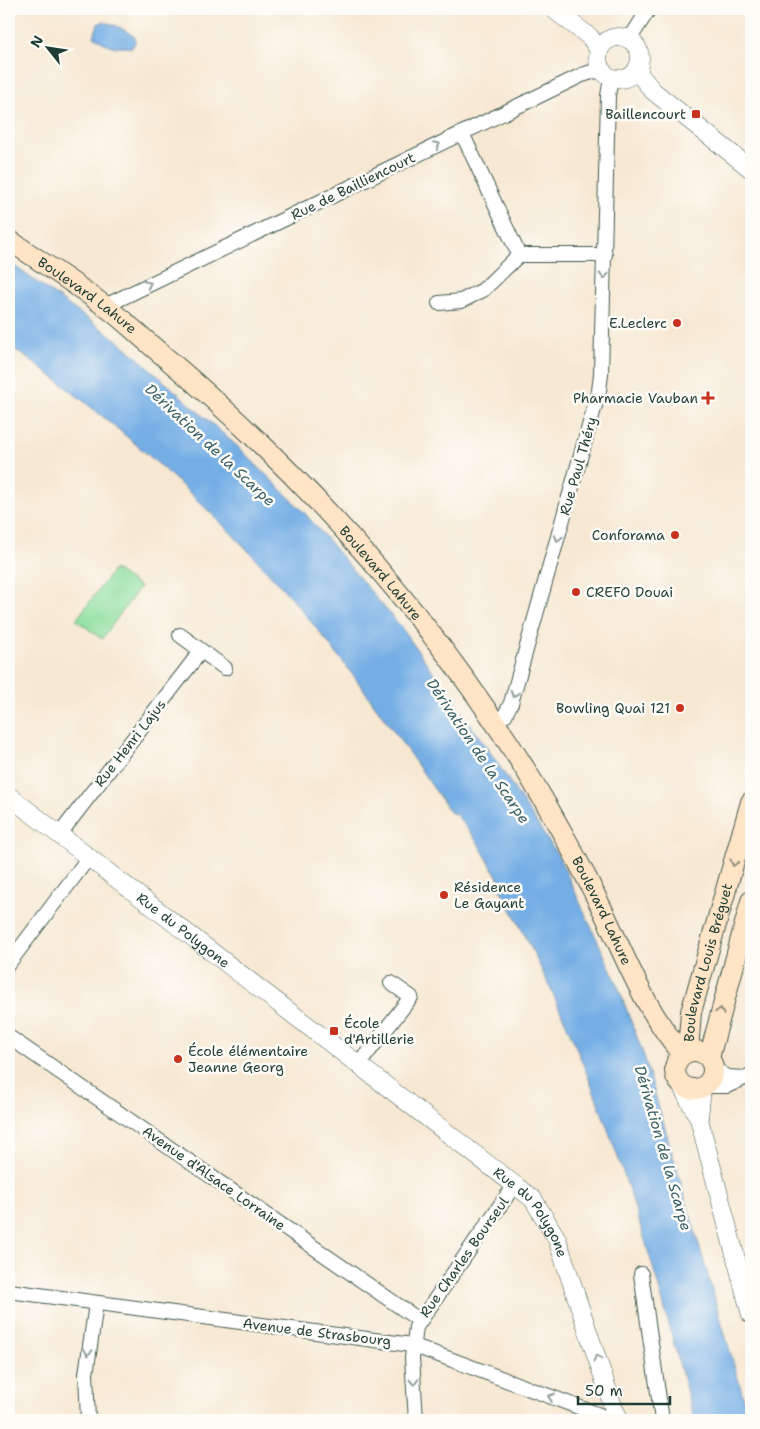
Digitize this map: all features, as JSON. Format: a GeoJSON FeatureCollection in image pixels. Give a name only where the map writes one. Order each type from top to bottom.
{"type":"FeatureCollection","features":[{"type":"Feature","properties":{"kind":"main road","name":"Boulevard Lahure"},"geometry":{"type":"LineString","coordinates":[[9,240],[105,306],[222,406],[296,478],[362,550],[415,614],[495,723],[563,834],[596,897],[644,998],[653,1025],[677,1078]]}},
{"type":"Feature","properties":{"kind":"main road","name":"Boulevard Louis Bréguet"},"geometry":{"type":"LineString","coordinates":[[686,1052],[690,1015],[750,812]]}},
{"type":"Feature","properties":{"kind":"main road","name":"Boulevard Louis Bréguet"},"geometry":{"type":"LineString","coordinates":[[711,1063],[751,902]]}},
{"type":"Feature","properties":{"kind":"main road","name":"Boulevard Lahure"},"geometry":{"type":"LineString","coordinates":[[644,998],[686,1052]]}},
{"type":"Feature","properties":{"kind":"main road"},"geometry":{"type":"LineString","coordinates":[[658,1018],[674,1020],[690,1015]]}},
{"type":"Feature","properties":{"kind":"main road"},"geometry":{"type":"LineString","coordinates":[[686,1052],[700,1052],[711,1063],[711,1077],[703,1087],[690,1089],[677,1078],[676,1062],[686,1052]]}},
{"type":"Feature","properties":{"kind":"street"},"geometry":{"type":"LineString","coordinates":[[553,9],[590,36],[599,50]]}},
{"type":"Feature","properties":{"kind":"street"},"geometry":{"type":"LineString","coordinates":[[649,9],[621,39],[604,42],[599,50],[598,63],[612,76],[653,91]]}},
{"type":"Feature","properties":{"kind":"street"},"geometry":{"type":"LineString","coordinates":[[576,25],[621,39],[639,53],[638,66],[640,75],[653,91],[745,165],[751,175]]}},
{"type":"Feature","properties":{"kind":"street"},"geometry":{"type":"LineString","coordinates":[[612,76],[633,74],[638,66]]}},
{"type":"Feature","properties":{"kind":"street","name":"Rue de Bailliencourt"},"geometry":{"type":"LineString","coordinates":[[105,306],[582,75],[595,71],[612,76]]}},
{"type":"Feature","properties":{"kind":"street","name":"Rue Paul Théry"},"geometry":{"type":"LineString","coordinates":[[495,723],[506,715],[511,703],[599,391],[607,192],[608,89],[612,76]]}},
{"type":"Feature","properties":{"kind":"street"},"geometry":{"type":"LineString","coordinates":[[462,133],[519,255]]}},
{"type":"Feature","properties":{"kind":"street"},"geometry":{"type":"LineString","coordinates":[[439,303],[454,302],[474,295],[494,281],[510,261],[519,255],[605,255]]}},
{"type":"Feature","properties":{"kind":"street"},"geometry":{"type":"LineString","coordinates":[[180,635],[225,668]]}},
{"type":"Feature","properties":{"kind":"street","name":"Rue Henri Lajus"},"geometry":{"type":"LineString","coordinates":[[59,835],[201,650]]}},
{"type":"Feature","properties":{"kind":"street","name":"Rue du Polygone"},"geometry":{"type":"LineString","coordinates":[[9,796],[533,1198],[557,1239],[614,1409],[620,1420]]}},
{"type":"Feature","properties":{"kind":"street"},"geometry":{"type":"LineString","coordinates":[[9,963],[89,857]]}},
{"type":"Feature","properties":{"kind":"street"},"geometry":{"type":"LineString","coordinates":[[359,1064],[411,997],[391,983]]}},
{"type":"Feature","properties":{"kind":"street","name":"Avenue d'Alsace Lorraine"},"geometry":{"type":"LineString","coordinates":[[9,1037],[419,1320]]}},
{"type":"Feature","properties":{"kind":"street"},"geometry":{"type":"LineString","coordinates":[[711,1063],[728,1077],[748,1076]]}},
{"type":"Feature","properties":{"kind":"street"},"geometry":{"type":"LineString","coordinates":[[699,1119],[703,1087],[722,1087],[748,1076]]}},
{"type":"Feature","properties":{"kind":"street"},"geometry":{"type":"LineString","coordinates":[[677,1078],[699,1119],[751,1315]]}},
{"type":"Feature","properties":{"kind":"street","name":"Rue Charles Bourseul"},"geometry":{"type":"LineString","coordinates":[[416,1420],[413,1334],[419,1320],[515,1184]]}},
{"type":"Feature","properties":{"kind":"street"},"geometry":{"type":"LineString","coordinates":[[641,1274],[662,1420]]}},
{"type":"Feature","properties":{"kind":"street","name":"Avenue de Strasbourg"},"geometry":{"type":"LineString","coordinates":[[9,1292],[412,1345],[613,1420]]}},
{"type":"Feature","properties":{"kind":"street"},"geometry":{"type":"LineString","coordinates":[[88,1420],[86,1374],[96,1304]]}},
{"type":"Feature","properties":{"kind":"green space"},"geometry":{"type":"Polygon","coordinates":[[[114,569],[140,587],[102,639],[76,620],[114,569]]]}},
{"type":"Feature","properties":{"kind":"water"},"geometry":{"type":"Polygon","coordinates":[[[102,22],[115,25],[135,37],[135,43],[132,47],[121,47],[103,42],[94,36],[98,24],[102,22]]]}},
{"type":"Feature","properties":{"kind":"water","name":"Dérivation de la Scarpe"},"geometry":{"type":"Polygon","coordinates":[[[9,262],[121,343],[237,446],[303,511],[401,627],[492,755],[559,857],[616,981],[644,1056],[750,1420],[694,1420],[655,1274],[624,1174],[606,1124],[546,978],[498,885],[501,883],[478,843],[456,814],[451,813],[368,695],[302,610],[247,550],[150,456],[81,399],[9,345],[9,262]]]}},
{"type":"Feature","properties":{"kind":"place","name":"Baillencourt"},"geometry":{"type":"Point","coordinates":[696,114]}},
{"type":"Feature","properties":{"kind":"place","name":"E.Leclerc"},"geometry":{"type":"Point","coordinates":[677,323]}},
{"type":"Feature","properties":{"kind":"place","name":"Pharmacie Vauban"},"geometry":{"type":"Point","coordinates":[708,398]}},
{"type":"Feature","properties":{"kind":"place","name":"Conforama"},"geometry":{"type":"Point","coordinates":[675,535]}},
{"type":"Feature","properties":{"kind":"place","name":"CREFO Douai"},"geometry":{"type":"Point","coordinates":[576,592]}},
{"type":"Feature","properties":{"kind":"place","name":"Bowling Quai 121"},"geometry":{"type":"Point","coordinates":[680,708]}},
{"type":"Feature","properties":{"kind":"place","name":"Résidence Le Gayant"},"geometry":{"type":"Point","coordinates":[444,895]}},
{"type":"Feature","properties":{"kind":"place","name":"École d'Artillerie"},"geometry":{"type":"Point","coordinates":[334,1031]}},
{"type":"Feature","properties":{"kind":"place","name":"École élémentaire Jeanne Georg"},"geometry":{"type":"Point","coordinates":[178,1059]}}]}
